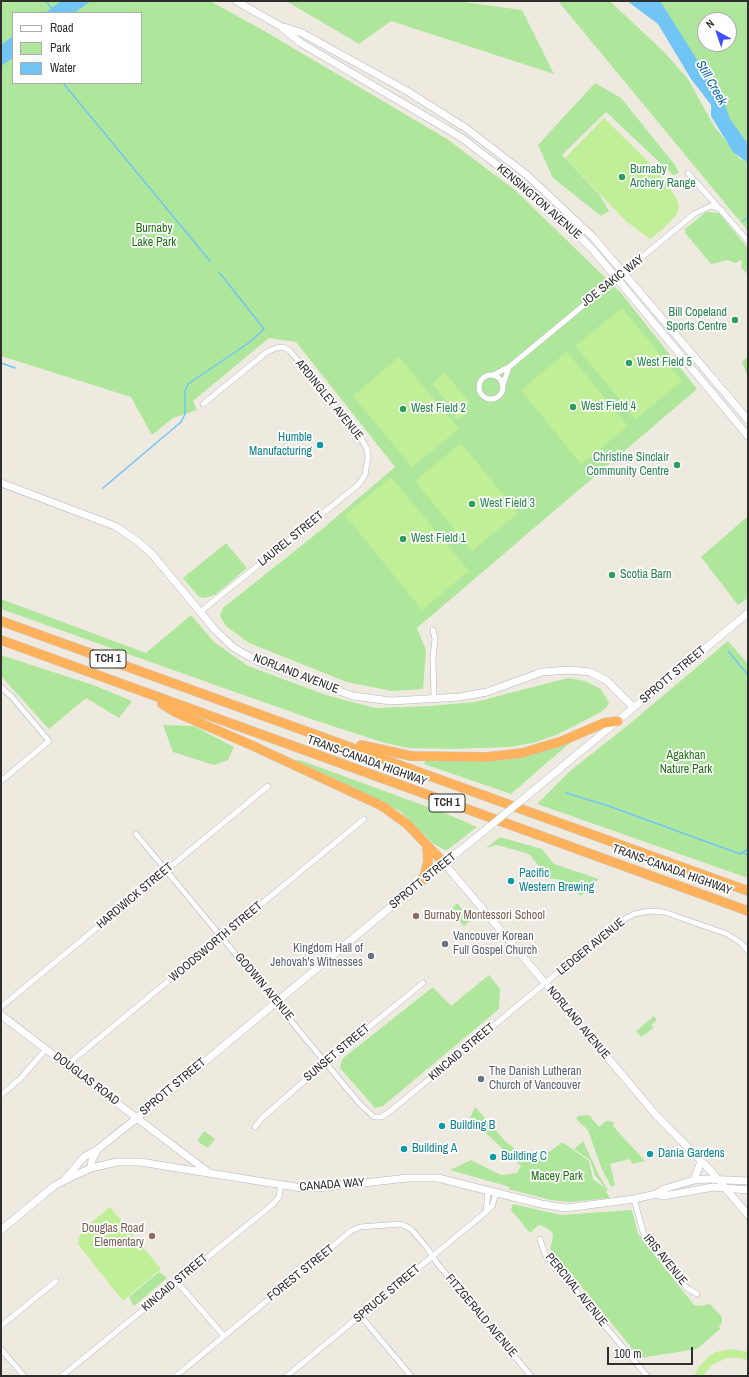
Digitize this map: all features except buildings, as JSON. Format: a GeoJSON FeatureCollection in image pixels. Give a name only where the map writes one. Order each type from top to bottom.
{"type":"FeatureCollection","features":[{"type":"Feature","properties":{"kind":"highway","name":"TRANS-CANADA HIGHWAY"},"geometry":{"type":"LineString","coordinates":[[1,621],[748,891]]}},
{"type":"Feature","properties":{"kind":"highway","name":"TRANS-CANADA HIGHWAY"},"geometry":{"type":"LineString","coordinates":[[1,640],[748,911]]}},
{"type":"Feature","properties":{"kind":"highway"},"geometry":{"type":"LineString","coordinates":[[147,694],[175,712],[251,745],[382,806],[407,824],[444,863]]}},
{"type":"Feature","properties":{"kind":"highway"},"geometry":{"type":"LineString","coordinates":[[338,742],[411,756],[487,757],[522,753],[562,741],[604,723],[618,721]]}},
{"type":"Feature","properties":{"kind":"highway"},"geometry":{"type":"LineString","coordinates":[[423,880],[428,862],[427,846]]}},
{"type":"Feature","properties":{"kind":"main road","name":"KENSINGTON AVENUE"},"geometry":{"type":"LineString","coordinates":[[236,1],[280,26],[301,43],[403,102],[468,143],[512,176],[565,222],[593,250],[748,436]]}},
{"type":"Feature","properties":{"kind":"main road","name":"KENSINGTON AVENUE"},"geometry":{"type":"LineString","coordinates":[[280,26],[302,33],[407,91],[467,129],[527,175],[565,209],[593,237],[748,420]]}},
{"type":"Feature","properties":{"kind":"main road","name":"NORLAND AVENUE"},"geometry":{"type":"LineString","coordinates":[[1,483],[103,520],[126,532],[152,554],[200,612],[231,645],[259,662],[360,698],[391,701],[474,695],[542,672],[569,670],[590,672],[602,677],[611,684],[634,708]]}},
{"type":"Feature","properties":{"kind":"main road","name":"SPROTT STREET"},"geometry":{"type":"LineString","coordinates":[[64,1180],[84,1157],[98,1149],[137,1118],[275,1002],[423,880],[484,832],[748,613]]}},
{"type":"Feature","properties":{"kind":"main road","name":"NORLAND AVENUE"},"geometry":{"type":"LineString","coordinates":[[444,863],[656,1115],[701,1161],[748,1215]]}},
{"type":"Feature","properties":{"kind":"main road","name":"DOUGLAS ROAD"},"geometry":{"type":"LineString","coordinates":[[1,1015],[209,1173]]}},
{"type":"Feature","properties":{"kind":"main road"},"geometry":{"type":"LineString","coordinates":[[91,1168],[92,1160],[98,1149]]}},
{"type":"Feature","properties":{"kind":"main road"},"geometry":{"type":"LineString","coordinates":[[694,1180],[701,1161]]}},
{"type":"Feature","properties":{"kind":"main road","name":"CANADA WAY"},"geometry":{"type":"LineString","coordinates":[[1,1230],[54,1186],[64,1180],[91,1168],[117,1162],[140,1162],[281,1185],[318,1188],[424,1177],[453,1181],[541,1204],[566,1208],[634,1199],[656,1194],[664,1189],[694,1180],[717,1179],[748,1181]]}},
{"type":"Feature","properties":{"kind":"main road","name":"CANADA WAY"},"geometry":{"type":"LineString","coordinates":[[656,1194],[664,1196],[710,1187],[748,1190]]}},
{"type":"Feature","properties":{"kind":"street"},"geometry":{"type":"LineString","coordinates":[[688,173],[748,241]]}},
{"type":"Feature","properties":{"kind":"street","name":"JOE SAKIC WAY"},"geometry":{"type":"LineString","coordinates":[[509,367],[502,392],[497,397],[489,398],[482,395],[479,388],[481,380],[487,375],[493,375],[509,367],[587,302],[625,273],[694,214],[712,206],[722,210]]}},
{"type":"Feature","properties":{"kind":"street","name":"ARDINGLEY AVENUE"},"geometry":{"type":"LineString","coordinates":[[203,404],[267,352],[283,347],[290,351],[360,436],[367,449],[368,457]]}},
{"type":"Feature","properties":{"kind":"street"},"geometry":{"type":"LineString","coordinates":[[493,375],[500,379],[503,385]]}},
{"type":"Feature","properties":{"kind":"street","name":"LAUREL STREET"},"geometry":{"type":"LineString","coordinates":[[200,612],[358,485],[367,469],[368,457]]}},
{"type":"Feature","properties":{"kind":"street"},"geometry":{"type":"LineString","coordinates":[[433,630],[435,639],[433,657],[434,698]]}},
{"type":"Feature","properties":{"kind":"street"},"geometry":{"type":"LineString","coordinates":[[1,687],[10,694],[49,741],[1,781]]}},
{"type":"Feature","properties":{"kind":"street","name":"HARDWICK STREET"},"geometry":{"type":"LineString","coordinates":[[1,1006],[268,786]]}},
{"type":"Feature","properties":{"kind":"street","name":"WOODSWORTH STREET"},"geometry":{"type":"LineString","coordinates":[[68,1066],[74,1059],[364,819]]}},
{"type":"Feature","properties":{"kind":"street","name":"GODWIN AVENUE"},"geometry":{"type":"LineString","coordinates":[[136,834],[369,1115],[378,1118]]}},
{"type":"Feature","properties":{"kind":"street","name":"LEDGER AVENUE"},"geometry":{"type":"LineString","coordinates":[[545,984],[619,922],[642,912],[664,912],[727,934],[741,943],[748,951]]}},
{"type":"Feature","properties":{"kind":"street","name":"SUNSET STREET"},"geometry":{"type":"LineString","coordinates":[[255,1127],[262,1118],[326,1062],[422,983]]}},
{"type":"Feature","properties":{"kind":"street","name":"KINCAID STREET"},"geometry":{"type":"LineString","coordinates":[[378,1118],[388,1113],[545,984]]}},
{"type":"Feature","properties":{"kind":"street"},"geometry":{"type":"LineString","coordinates":[[1,1095],[20,1079],[46,1049]]}},
{"type":"Feature","properties":{"kind":"street","name":"KINCAID STREET"},"geometry":{"type":"LineString","coordinates":[[62,1376],[273,1204],[279,1197],[281,1185]]}},
{"type":"Feature","properties":{"kind":"street"},"geometry":{"type":"LineString","coordinates":[[486,1212],[488,1191]]}},
{"type":"Feature","properties":{"kind":"street","name":"SPRUCE STREET"},"geometry":{"type":"LineString","coordinates":[[291,1375],[486,1212],[492,1206],[496,1193]]}},
{"type":"Feature","properties":{"kind":"street","name":"IRIS AVENUE"},"geometry":{"type":"LineString","coordinates":[[634,1199],[644,1235],[687,1288],[697,1294]]}},
{"type":"Feature","properties":{"kind":"street","name":"FOREST STREET"},"geometry":{"type":"LineString","coordinates":[[176,1376],[356,1228],[405,1225],[411,1229],[432,1256]]}},
{"type":"Feature","properties":{"kind":"street","name":"PERCIVAL AVENUE"},"geometry":{"type":"LineString","coordinates":[[540,1239],[545,1254],[647,1376]]}},
{"type":"Feature","properties":{"kind":"street","name":"FITZGERALD AVENUE"},"geometry":{"type":"LineString","coordinates":[[432,1256],[531,1376]]}},
{"type":"Feature","properties":{"kind":"street"},"geometry":{"type":"LineString","coordinates":[[1,1326],[56,1281]]}},
{"type":"Feature","properties":{"kind":"street"},"geometry":{"type":"LineString","coordinates":[[176,1282],[224,1336]]}},
{"type":"Feature","properties":{"kind":"street"},"geometry":{"type":"LineString","coordinates":[[360,1316],[411,1376]]}},
{"type":"Feature","properties":{"kind":"street"},"geometry":{"type":"LineString","coordinates":[[1,1349],[24,1376]]}},
{"type":"Feature","properties":{"kind":"green space","name":"Burnaby Lake Park"},"geometry":{"type":"Polygon","coordinates":[[[1,1],[210,1],[261,29],[447,139],[515,190],[621,293],[697,389],[417,628],[426,650],[423,689],[391,691],[347,682],[249,643],[226,626],[220,616],[223,608],[321,530],[395,467],[296,342],[269,338],[193,401],[197,410],[173,418],[152,435],[131,397],[1,356],[1,1]]]}},
{"type":"Feature","properties":{"kind":"green space"},"geometry":{"type":"Polygon","coordinates":[[[286,1],[456,1],[522,10],[554,74],[391,21],[359,44],[286,1]]]}},
{"type":"Feature","properties":{"kind":"green space"},"geometry":{"type":"Polygon","coordinates":[[[558,1],[610,1],[665,53],[688,79],[714,126],[740,159],[748,162],[748,231],[558,1]]]}},
{"type":"Feature","properties":{"kind":"green space"},"geometry":{"type":"Polygon","coordinates":[[[655,1],[748,1],[748,147],[731,128],[655,1]]]}},
{"type":"Feature","properties":{"kind":"green space"},"geometry":{"type":"Polygon","coordinates":[[[595,83],[621,98],[675,165],[679,173],[673,175],[606,112],[562,155],[599,194],[609,211],[601,216],[553,178],[538,145],[595,83]]]}},
{"type":"Feature","properties":{"kind":"green space","name":"Burnaby Archery Range"},"geometry":{"type":"Polygon","coordinates":[[[604,118],[657,170],[677,199],[679,207],[677,214],[665,227],[650,239],[627,222],[565,158],[604,118]]]}},
{"type":"Feature","properties":{"kind":"green space"},"geometry":{"type":"Polygon","coordinates":[[[706,212],[719,213],[748,248],[748,275],[741,267],[742,260],[735,263],[728,260],[711,264],[686,234],[685,229],[706,212]]]}},
{"type":"Feature","properties":{"kind":"green space","name":"West Field 5"},"geometry":{"type":"Polygon","coordinates":[[[622,308],[682,381],[636,419],[575,346],[622,308]]]}},
{"type":"Feature","properties":{"kind":"green space","name":"West Field 4"},"geometry":{"type":"Polygon","coordinates":[[[567,352],[628,426],[581,464],[521,390],[567,352]]]}},
{"type":"Feature","properties":{"kind":"green space"},"geometry":{"type":"Polygon","coordinates":[[[748,356],[748,378],[742,362],[748,356]]]}},
{"type":"Feature","properties":{"kind":"green space","name":"West Field 2"},"geometry":{"type":"Polygon","coordinates":[[[399,357],[459,429],[412,467],[353,396],[399,357]]]}},
{"type":"Feature","properties":{"kind":"green space"},"geometry":{"type":"Polygon","coordinates":[[[445,373],[470,403],[464,409],[467,413],[458,420],[447,406],[449,404],[432,384],[445,373]]]}},
{"type":"Feature","properties":{"kind":"green space","name":"West Field 3"},"geometry":{"type":"Polygon","coordinates":[[[461,443],[518,513],[472,551],[415,481],[461,443]]]}},
{"type":"Feature","properties":{"kind":"green space","name":"West Field 1"},"geometry":{"type":"Polygon","coordinates":[[[391,477],[469,571],[422,610],[345,515],[391,477]]]}},
{"type":"Feature","properties":{"kind":"green space"},"geometry":{"type":"Polygon","coordinates":[[[748,516],[748,598],[738,605],[701,557],[748,516]]]}},
{"type":"Feature","properties":{"kind":"green space"},"geometry":{"type":"Polygon","coordinates":[[[226,543],[247,568],[215,595],[205,598],[199,597],[183,578],[226,543]]]}},
{"type":"Feature","properties":{"kind":"green space"},"geometry":{"type":"Polygon","coordinates":[[[1,599],[146,653],[191,615],[214,642],[248,666],[326,695],[375,708],[429,706],[475,702],[568,678],[585,681],[601,689],[609,703],[606,708],[599,713],[556,735],[533,743],[510,747],[451,749],[409,748],[385,743],[314,720],[1,609],[1,599]]]}},
{"type":"Feature","properties":{"kind":"green space","name":"Agakhan Nature Park"},"geometry":{"type":"Polygon","coordinates":[[[728,641],[748,664],[748,878],[537,804],[570,771],[627,726],[728,641]]]}},
{"type":"Feature","properties":{"kind":"green space"},"geometry":{"type":"Polygon","coordinates":[[[1,655],[96,686],[132,701],[119,718],[86,698],[49,729],[1,676],[1,655]]]}},
{"type":"Feature","properties":{"kind":"green space"},"geometry":{"type":"Polygon","coordinates":[[[163,725],[194,726],[234,747],[228,760],[214,765],[173,752],[163,725]]]}},
{"type":"Feature","properties":{"kind":"green space"},"geometry":{"type":"Polygon","coordinates":[[[572,741],[511,794],[424,764],[425,761],[520,758],[572,741]]]}},
{"type":"Feature","properties":{"kind":"green space"},"geometry":{"type":"Polygon","coordinates":[[[300,760],[447,814],[477,827],[446,851],[433,843],[400,811],[370,796],[290,761],[300,760]]]}},
{"type":"Feature","properties":{"kind":"green space"},"geometry":{"type":"Polygon","coordinates":[[[500,837],[542,849],[554,864],[599,879],[581,896],[562,880],[549,878],[529,854],[497,845],[486,848],[500,837]]]}},
{"type":"Feature","properties":{"kind":"green space"},"geometry":{"type":"Polygon","coordinates":[[[457,903],[471,920],[464,926],[450,910],[457,903]]]}},
{"type":"Feature","properties":{"kind":"green space"},"geometry":{"type":"Polygon","coordinates":[[[489,975],[500,989],[499,1009],[383,1106],[375,1108],[340,1068],[342,1059],[433,987],[451,1006],[489,975]]]}},
{"type":"Feature","properties":{"kind":"green space"},"geometry":{"type":"Polygon","coordinates":[[[654,1016],[657,1020],[651,1025],[654,1028],[641,1037],[636,1031],[654,1016]]]}},
{"type":"Feature","properties":{"kind":"green space","name":"Macey Park"},"geometry":{"type":"Polygon","coordinates":[[[475,1107],[505,1141],[531,1162],[561,1143],[564,1143],[589,1161],[593,1179],[606,1189],[595,1175],[590,1160],[574,1149],[583,1141],[599,1175],[611,1195],[607,1189],[606,1192],[610,1198],[569,1202],[551,1200],[508,1189],[510,1187],[450,1170],[471,1160],[501,1175],[517,1173],[521,1166],[470,1118],[475,1107]]]}},
{"type":"Feature","properties":{"kind":"green space"},"geometry":{"type":"Polygon","coordinates":[[[589,1115],[599,1127],[606,1121],[614,1122],[613,1126],[645,1161],[632,1164],[630,1159],[610,1164],[615,1185],[611,1187],[601,1167],[588,1130],[576,1119],[578,1116],[589,1115]]]}},
{"type":"Feature","properties":{"kind":"green space"},"geometry":{"type":"Polygon","coordinates":[[[204,1131],[215,1139],[208,1148],[197,1141],[204,1131]]]}},
{"type":"Feature","properties":{"kind":"green space"},"geometry":{"type":"Polygon","coordinates":[[[513,1204],[561,1215],[632,1210],[638,1234],[694,1305],[699,1306],[710,1304],[722,1317],[722,1323],[719,1326],[720,1329],[697,1349],[640,1358],[550,1249],[553,1237],[552,1232],[539,1225],[530,1233],[511,1210],[513,1204]]]}},
{"type":"Feature","properties":{"kind":"green space"},"geometry":{"type":"Polygon","coordinates":[[[110,1207],[161,1269],[123,1301],[78,1244],[81,1231],[110,1207]]]}},
{"type":"Feature","properties":{"kind":"green space"},"geometry":{"type":"Polygon","coordinates":[[[159,1272],[167,1278],[134,1306],[129,1297],[159,1272]]]}},
{"type":"Feature","properties":{"kind":"green space"},"geometry":{"type":"Polygon","coordinates":[[[731,1349],[748,1352],[748,1361],[741,1358],[727,1358],[712,1365],[703,1376],[694,1376],[699,1367],[709,1356],[716,1352],[731,1349]]]}},
{"type":"Feature","properties":{"kind":"water"},"geometry":{"type":"Polygon","coordinates":[[[61,1],[91,1],[75,12],[46,12],[61,1]]]}},
{"type":"Feature","properties":{"kind":"water","name":"Still Creek"},"geometry":{"type":"Polygon","coordinates":[[[627,1],[660,1],[724,102],[730,119],[748,144],[748,163],[733,152],[711,116],[711,105],[691,79],[658,24],[627,1]]]}},
{"type":"Feature","properties":{"kind":"water"},"geometry":{"type":"Polygon","coordinates":[[[12,37],[12,59],[1,66],[1,45],[12,37]]]}},
{"type":"Feature","properties":{"kind":"waterway"},"geometry":{"type":"LineString","coordinates":[[46,1],[52,9]]}},
{"type":"Feature","properties":{"kind":"waterway"},"geometry":{"type":"LineString","coordinates":[[64,84],[210,261]]}},
{"type":"Feature","properties":{"kind":"waterway"},"geometry":{"type":"LineString","coordinates":[[743,221],[748,217]]}},
{"type":"Feature","properties":{"kind":"waterway"},"geometry":{"type":"LineString","coordinates":[[103,488],[181,422],[185,414],[185,391],[188,384],[250,342],[264,329],[219,272]]}},
{"type":"Feature","properties":{"kind":"waterway"},"geometry":{"type":"LineString","coordinates":[[1,363],[15,368]]}},
{"type":"Feature","properties":{"kind":"waterway"},"geometry":{"type":"LineString","coordinates":[[728,651],[748,675]]}},
{"type":"Feature","properties":{"kind":"waterway"},"geometry":{"type":"LineString","coordinates":[[566,793],[606,805],[740,854],[748,849]]}},
{"type":"Feature","properties":{"kind":"waterway"},"geometry":{"type":"LineString","coordinates":[[744,853],[748,856]]}},
{"type":"Feature","properties":{"kind":"place","name":"Burnaby Archery Range"},"geometry":{"type":"Point","coordinates":[622,177]}},
{"type":"Feature","properties":{"kind":"place","name":"Bill Copeland Sports Centre"},"geometry":{"type":"Point","coordinates":[735,320]}},
{"type":"Feature","properties":{"kind":"place","name":"West Field 5"},"geometry":{"type":"Point","coordinates":[629,363]}},
{"type":"Feature","properties":{"kind":"place","name":"West Field 4"},"geometry":{"type":"Point","coordinates":[573,407]}},
{"type":"Feature","properties":{"kind":"place","name":"West Field 2"},"geometry":{"type":"Point","coordinates":[403,409]}},
{"type":"Feature","properties":{"kind":"place","name":"Humble Manufacturing"},"geometry":{"type":"Point","coordinates":[320,445]}},
{"type":"Feature","properties":{"kind":"place","name":"Christine Sinclair Community Centre"},"geometry":{"type":"Point","coordinates":[677,465]}},
{"type":"Feature","properties":{"kind":"place","name":"West Field 3"},"geometry":{"type":"Point","coordinates":[472,504]}},
{"type":"Feature","properties":{"kind":"place","name":"West Field 1"},"geometry":{"type":"Point","coordinates":[403,539]}},
{"type":"Feature","properties":{"kind":"place","name":"Scotia Barn"},"geometry":{"type":"Point","coordinates":[612,575]}},
{"type":"Feature","properties":{"kind":"place","name":"Pacific Western Brewing"},"geometry":{"type":"Point","coordinates":[511,881]}},
{"type":"Feature","properties":{"kind":"place","name":"Burnaby Montessori School"},"geometry":{"type":"Point","coordinates":[416,916]}},
{"type":"Feature","properties":{"kind":"place","name":"Vancouver Korean Full Gospel Church"},"geometry":{"type":"Point","coordinates":[445,944]}},
{"type":"Feature","properties":{"kind":"place","name":"Kingdom Hall of Jehovah's Witnesses"},"geometry":{"type":"Point","coordinates":[371,956]}},
{"type":"Feature","properties":{"kind":"place","name":"The Danish Lutheran Church of Vancouver"},"geometry":{"type":"Point","coordinates":[481,1079]}},
{"type":"Feature","properties":{"kind":"place","name":"Building B"},"geometry":{"type":"Point","coordinates":[442,1126]}},
{"type":"Feature","properties":{"kind":"place","name":"Building A"},"geometry":{"type":"Point","coordinates":[404,1149]}},
{"type":"Feature","properties":{"kind":"place","name":"Dania Gardens"},"geometry":{"type":"Point","coordinates":[650,1154]}},
{"type":"Feature","properties":{"kind":"place","name":"Building C"},"geometry":{"type":"Point","coordinates":[493,1157]}},
{"type":"Feature","properties":{"kind":"place","name":"Douglas Road Elementary"},"geometry":{"type":"Point","coordinates":[152,1236]}}]}
